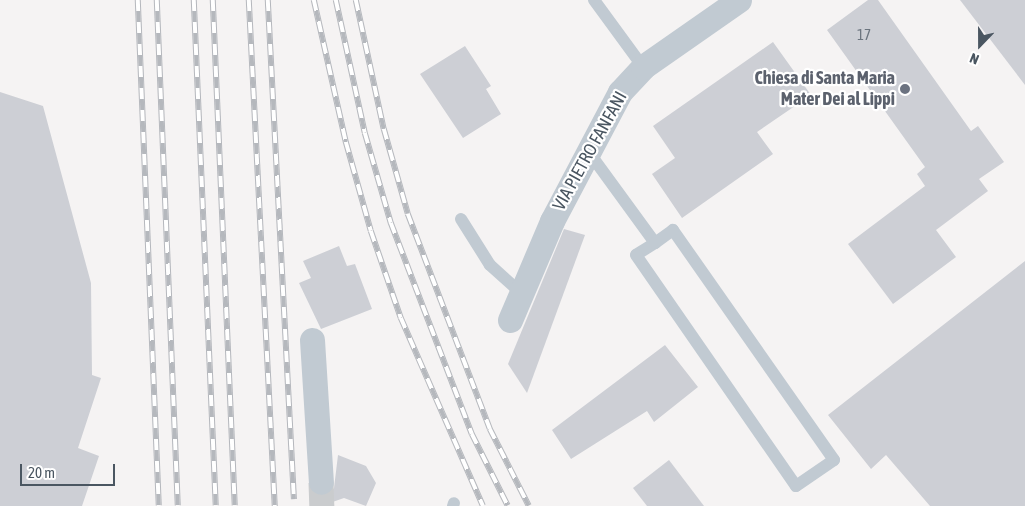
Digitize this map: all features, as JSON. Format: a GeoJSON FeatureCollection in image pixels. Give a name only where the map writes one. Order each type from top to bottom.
{"type":"FeatureCollection","features":[{"type":"Feature","properties":{"kind":"street","name":"VIA PIETRO FANFANI"},"geometry":{"type":"LineString","coordinates":[[510,320],[520,292],[588,151],[620,92],[643,66],[739,0]]}},
{"type":"Feature","properties":{"kind":"street"},"geometry":{"type":"LineString","coordinates":[[312,340],[321,482]]}},
{"type":"Feature","properties":{"kind":"lane"},"geometry":{"type":"LineString","coordinates":[[594,0],[643,66]]}},
{"type":"Feature","properties":{"kind":"lane"},"geometry":{"type":"LineString","coordinates":[[588,151],[655,243]]}},
{"type":"Feature","properties":{"kind":"lane"},"geometry":{"type":"LineString","coordinates":[[461,219],[490,265],[520,292]]}},
{"type":"Feature","properties":{"kind":"lane"},"geometry":{"type":"LineString","coordinates":[[673,230],[834,460],[796,486],[636,255],[655,243],[673,230]]}},
{"type":"Feature","properties":{"kind":"building","name":"Chiesa di Santa Maria Mater Dei al Lippi"},"geometry":{"type":"Polygon","coordinates":[[[868,0],[878,0],[971,131],[978,126],[1004,162],[979,179],[988,191],[936,230],[956,257],[893,304],[848,244],[925,186],[917,174],[925,167],[827,30],[868,0]]]}},
{"type":"Feature","properties":{"kind":"building"},"geometry":{"type":"Polygon","coordinates":[[[960,0],[1025,0],[1025,85],[960,0]]]}},
{"type":"Feature","properties":{"kind":"building"},"geometry":{"type":"Polygon","coordinates":[[[773,42],[811,95],[757,132],[773,154],[682,218],[652,174],[675,158],[653,126],[773,42]]]}},
{"type":"Feature","properties":{"kind":"building"},"geometry":{"type":"Polygon","coordinates":[[[465,46],[491,86],[486,89],[501,114],[463,138],[420,74],[465,46]]]}},
{"type":"Feature","properties":{"kind":"building"},"geometry":{"type":"Polygon","coordinates":[[[0,92],[43,106],[91,283],[92,375],[101,378],[78,448],[99,456],[82,506],[0,506],[0,92]]]}},
{"type":"Feature","properties":{"kind":"building"},"geometry":{"type":"Polygon","coordinates":[[[564,229],[585,235],[527,393],[508,364],[564,229]]]}},
{"type":"Feature","properties":{"kind":"building"},"geometry":{"type":"Polygon","coordinates":[[[339,246],[347,266],[355,264],[372,309],[321,329],[299,283],[311,278],[303,261],[339,246]]]}},
{"type":"Feature","properties":{"kind":"building"},"geometry":{"type":"Polygon","coordinates":[[[1025,261],[1025,506],[930,506],[886,455],[871,469],[828,415],[1025,261]]]}},
{"type":"Feature","properties":{"kind":"building"},"geometry":{"type":"Polygon","coordinates":[[[665,345],[698,387],[654,422],[647,411],[571,459],[552,430],[665,345]]]}},
{"type":"Feature","properties":{"kind":"building"},"geometry":{"type":"Polygon","coordinates":[[[338,455],[366,466],[376,483],[366,506],[344,498],[321,506],[334,488],[338,455]]]}},
{"type":"Feature","properties":{"kind":"building"},"geometry":{"type":"Polygon","coordinates":[[[669,460],[704,506],[647,506],[633,488],[669,460]]]}},
{"type":"Feature","properties":{"kind":"tunnel"},"geometry":{"type":"LineString","coordinates":[[321,482],[322,506]]}},
{"type":"Feature","properties":{"kind":"railway"},"geometry":{"type":"LineString","coordinates":[[138,0],[159,506]]}},
{"type":"Feature","properties":{"kind":"railway"},"geometry":{"type":"LineString","coordinates":[[157,0],[178,506]]}},
{"type":"Feature","properties":{"kind":"railway"},"geometry":{"type":"LineString","coordinates":[[194,0],[216,506]]}},
{"type":"Feature","properties":{"kind":"railway"},"geometry":{"type":"LineString","coordinates":[[213,0],[235,506]]}},
{"type":"Feature","properties":{"kind":"railway"},"geometry":{"type":"LineString","coordinates":[[249,0],[275,506]]}},
{"type":"Feature","properties":{"kind":"railway"},"geometry":{"type":"LineString","coordinates":[[268,0],[294,499]]}},
{"type":"Feature","properties":{"kind":"railway"},"geometry":{"type":"LineString","coordinates":[[314,0],[346,142],[371,231],[401,318],[483,506]]}},
{"type":"Feature","properties":{"kind":"railway"},"geometry":{"type":"LineString","coordinates":[[336,0],[365,133],[391,223],[472,434],[508,506]]}},
{"type":"Feature","properties":{"kind":"railway"},"geometry":{"type":"LineString","coordinates":[[356,0],[384,129],[408,214],[490,429],[529,506]]}},
{"type":"Feature","properties":{"kind":"place","name":"Chiesa di Santa Maria Mater Dei al Lippi"},"geometry":{"type":"Point","coordinates":[905,89]}}]}
